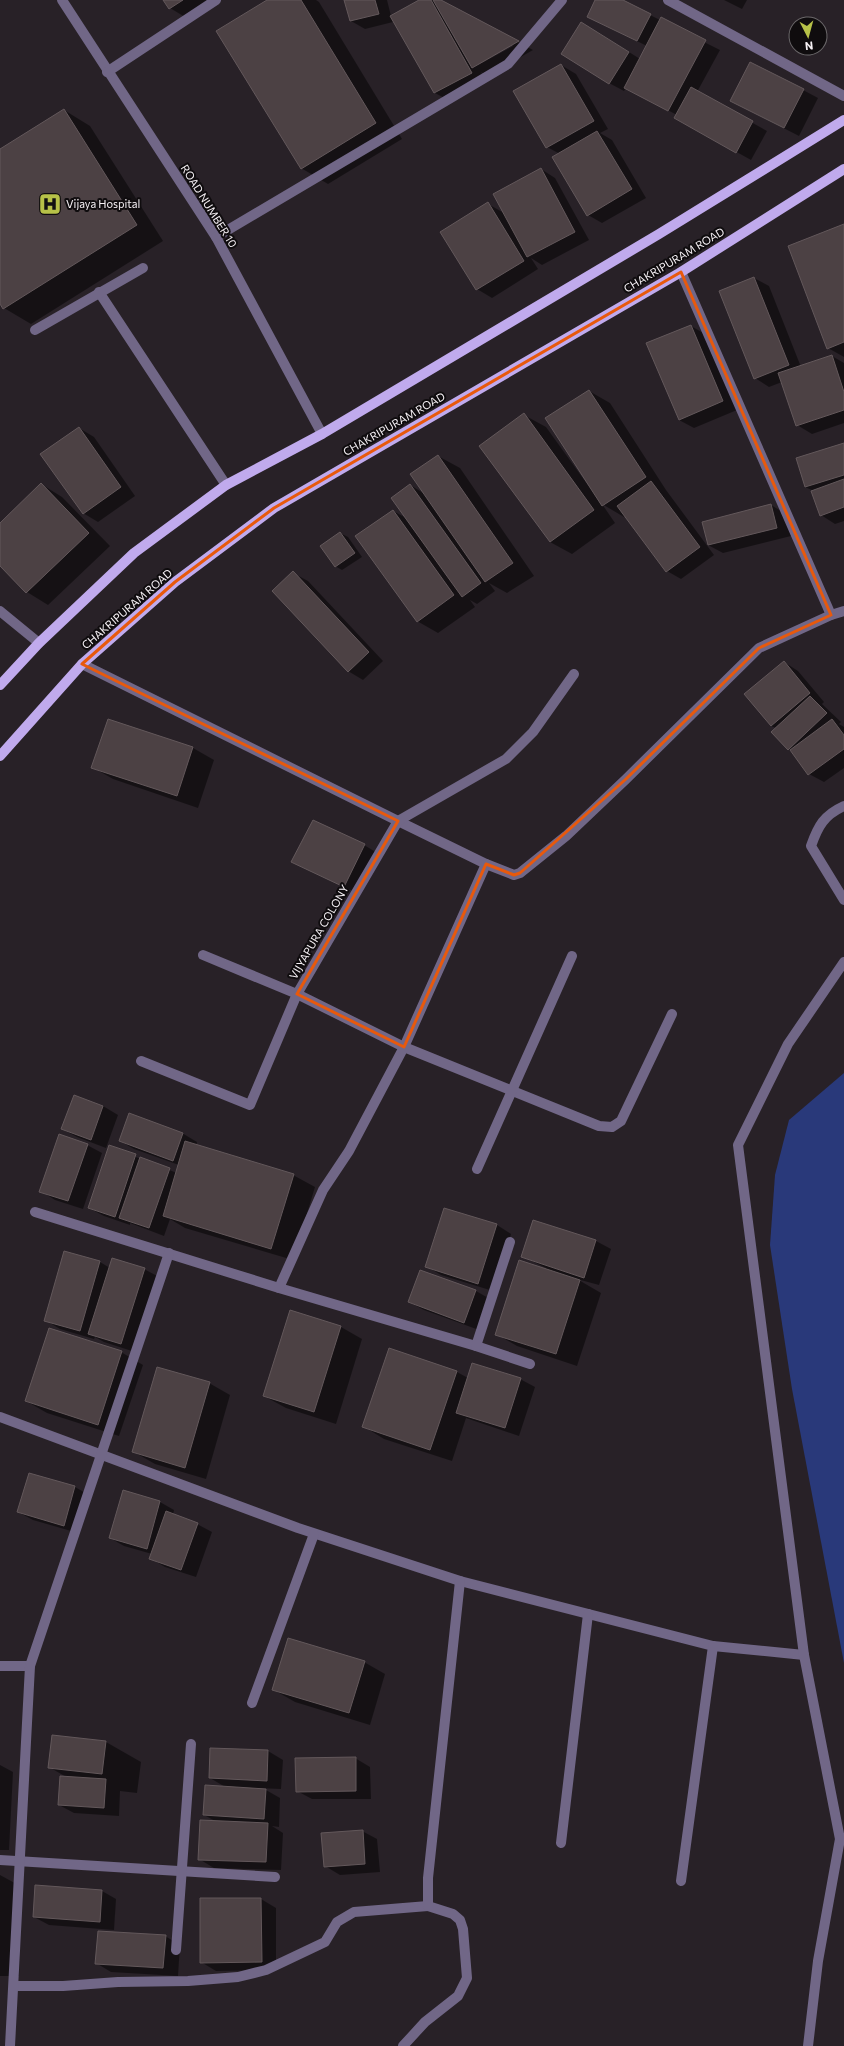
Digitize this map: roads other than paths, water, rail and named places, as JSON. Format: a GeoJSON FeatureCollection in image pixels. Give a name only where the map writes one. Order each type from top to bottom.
{"type":"FeatureCollection","features":[{"type":"Feature","properties":{"kind":"main road"},"geometry":{"type":"LineString","coordinates":[[0,685],[39,643],[134,553],[226,485],[322,434],[659,234],[844,120]]}},
{"type":"Feature","properties":{"kind":"main road","name":"CHAKRIPURAM ROAD"},"geometry":{"type":"LineString","coordinates":[[0,756],[82,664],[175,582],[274,508],[681,272],[844,168]]}},
{"type":"Feature","properties":{"kind":"street","name":"ROAD NUMBER 10"},"geometry":{"type":"LineString","coordinates":[[62,0],[107,72],[216,237],[322,434]]}},
{"type":"Feature","properties":{"kind":"street"},"geometry":{"type":"LineString","coordinates":[[107,72],[216,0]]}},
{"type":"Feature","properties":{"kind":"street"},"geometry":{"type":"LineString","coordinates":[[216,237],[508,64],[562,0]]}},
{"type":"Feature","properties":{"kind":"street"},"geometry":{"type":"LineString","coordinates":[[668,0],[844,96]]}},
{"type":"Feature","properties":{"kind":"street"},"geometry":{"type":"LineString","coordinates":[[35,330],[143,268]]}},
{"type":"Feature","properties":{"kind":"street"},"geometry":{"type":"LineString","coordinates":[[681,272],[831,615]]}},
{"type":"Feature","properties":{"kind":"street"},"geometry":{"type":"LineString","coordinates":[[99,292],[226,485]]}},
{"type":"Feature","properties":{"kind":"street"},"geometry":{"type":"LineString","coordinates":[[0,611],[39,643]]}},
{"type":"Feature","properties":{"kind":"street"},"geometry":{"type":"LineString","coordinates":[[82,664],[486,864],[514,875],[520,874],[566,836],[759,648],[831,615],[844,611]]}},
{"type":"Feature","properties":{"kind":"street"},"geometry":{"type":"LineString","coordinates":[[398,821],[506,759],[533,732],[574,674]]}},
{"type":"Feature","properties":{"kind":"street"},"geometry":{"type":"LineString","coordinates":[[844,806],[832,811],[818,826],[811,846],[844,900]]}},
{"type":"Feature","properties":{"kind":"street","name":"VIJYAPURA COLONY"},"geometry":{"type":"LineString","coordinates":[[398,821],[298,994],[404,1047],[599,1126],[612,1127],[621,1121],[672,1014]]}},
{"type":"Feature","properties":{"kind":"street"},"geometry":{"type":"LineString","coordinates":[[279,1288],[322,1190],[349,1151],[404,1047],[486,864]]}},
{"type":"Feature","properties":{"kind":"street"},"geometry":{"type":"LineString","coordinates":[[141,1061],[250,1105],[298,994],[203,955]]}},
{"type":"Feature","properties":{"kind":"street"},"geometry":{"type":"LineString","coordinates":[[477,1169],[513,1092],[572,956]]}},
{"type":"Feature","properties":{"kind":"street"},"geometry":{"type":"LineString","coordinates":[[808,2046],[818,1961],[840,1839],[804,1655],[738,1145],[788,1044],[844,962]]}},
{"type":"Feature","properties":{"kind":"street"},"geometry":{"type":"LineString","coordinates":[[35,1212],[279,1288],[476,1346],[530,1364]]}},
{"type":"Feature","properties":{"kind":"street"},"geometry":{"type":"LineString","coordinates":[[476,1346],[510,1242]]}},
{"type":"Feature","properties":{"kind":"street"},"geometry":{"type":"LineString","coordinates":[[10,2046],[21,1862],[30,1666],[169,1253]]}},
{"type":"Feature","properties":{"kind":"street"},"geometry":{"type":"LineString","coordinates":[[0,1417],[314,1534],[460,1581],[713,1646],[804,1655]]}},
{"type":"Feature","properties":{"kind":"street"},"geometry":{"type":"LineString","coordinates":[[252,1703],[314,1534]]}},
{"type":"Feature","properties":{"kind":"street"},"geometry":{"type":"LineString","coordinates":[[428,1906],[428,1878],[460,1581]]}},
{"type":"Feature","properties":{"kind":"street"},"geometry":{"type":"LineString","coordinates":[[561,1843],[588,1614]]}},
{"type":"Feature","properties":{"kind":"street"},"geometry":{"type":"LineString","coordinates":[[681,1881],[713,1646]]}},
{"type":"Feature","properties":{"kind":"street"},"geometry":{"type":"LineString","coordinates":[[0,1666],[30,1666]]}},
{"type":"Feature","properties":{"kind":"street"},"geometry":{"type":"LineString","coordinates":[[176,1950],[191,1744]]}},
{"type":"Feature","properties":{"kind":"street"},"geometry":{"type":"LineString","coordinates":[[0,1860],[182,1873],[275,1877]]}},
{"type":"Feature","properties":{"kind":"street"},"geometry":{"type":"LineString","coordinates":[[14,1986],[63,1986],[118,1982],[188,1982],[238,1977],[266,1970],[325,1942],[337,1922],[354,1912],[428,1906],[453,1914],[460,1920],[463,1929],[467,1978],[458,1996],[425,2022],[402,2046]]}},
{"type":"Feature","properties":{"kind":"water"},"geometry":{"type":"Polygon","coordinates":[[[844,1073],[844,1663],[792,1389],[770,1245],[775,1175],[789,1120],[844,1073]]]}},
{"type":"Feature","properties":{"kind":"place","name":"Vijaya Hospital"},"geometry":{"type":"Point","coordinates":[50,204]}}]}
